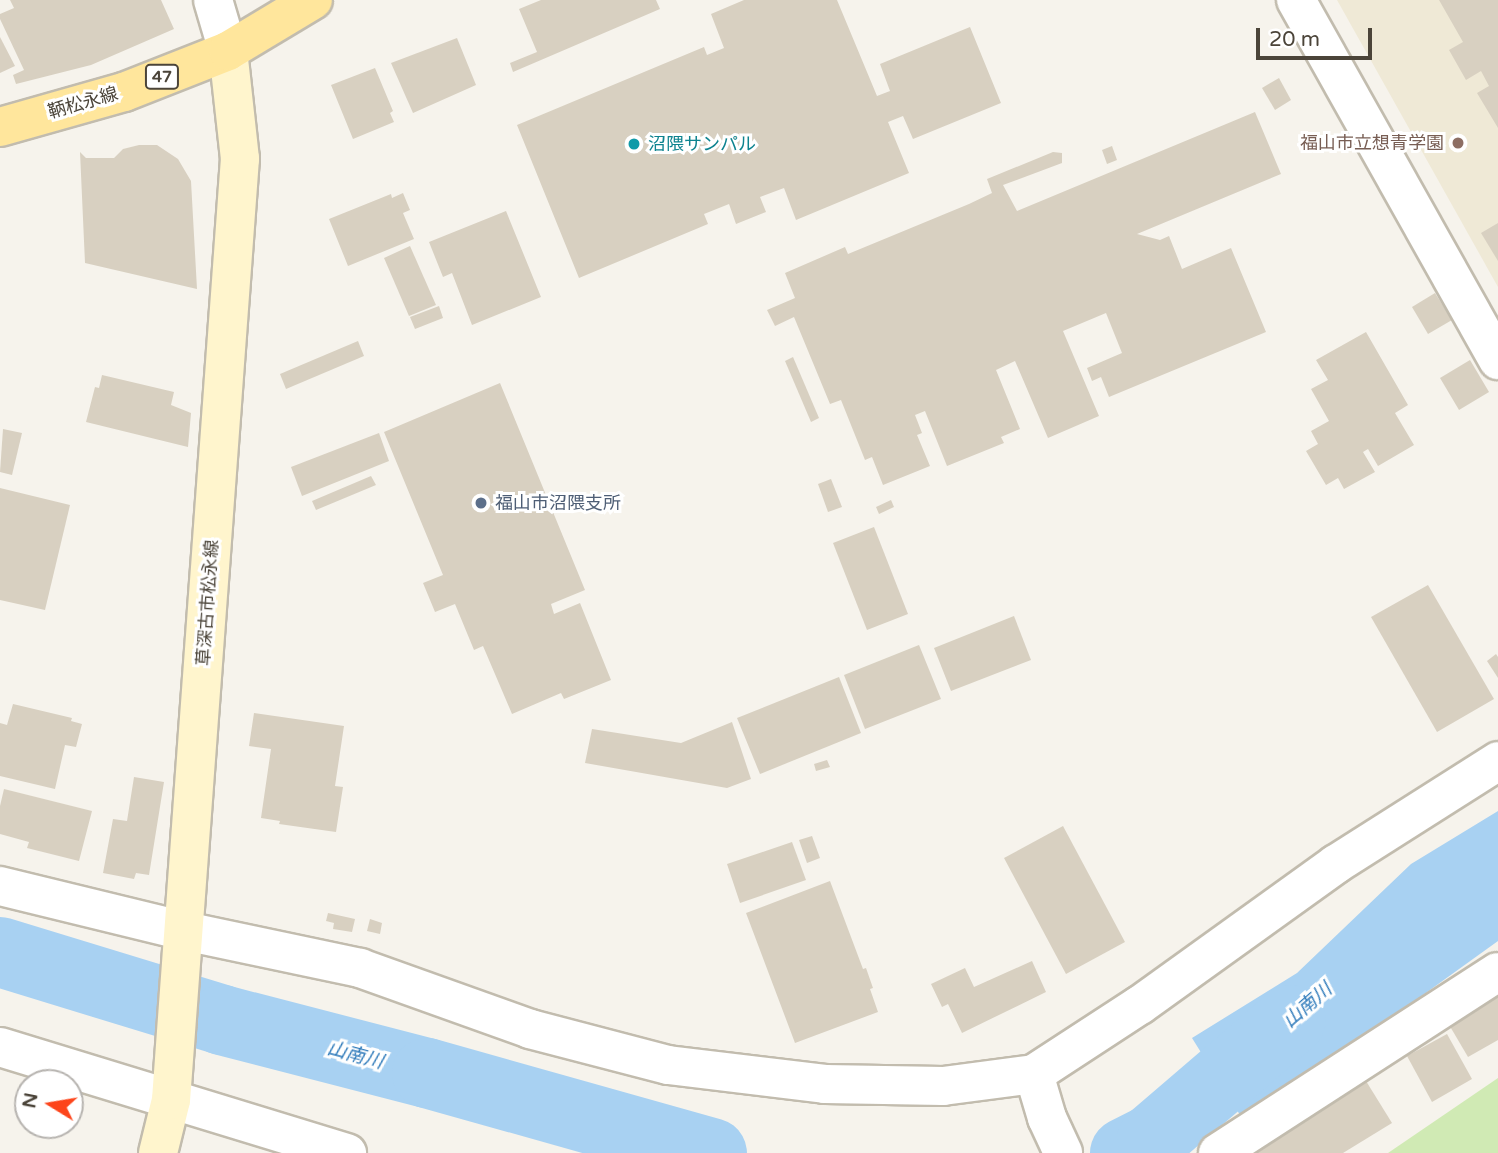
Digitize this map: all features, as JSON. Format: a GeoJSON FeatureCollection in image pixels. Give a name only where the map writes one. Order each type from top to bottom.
{"type":"FeatureCollection","features":[{"type":"Feature","properties":{"kind":"main road","name":"鞆松永線"},"geometry":{"type":"LineString","coordinates":[[0,127],[124,92],[228,51],[313,0]]}},
{"type":"Feature","properties":{"kind":"main road","name":"草深古市松永線"},"geometry":{"type":"LineString","coordinates":[[158,1153],[171,1091],[240,159],[228,51]]}},
{"type":"Feature","properties":{"kind":"street"},"geometry":{"type":"LineString","coordinates":[[213,0],[228,51]]}},
{"type":"Feature","properties":{"kind":"street"},"geometry":{"type":"LineString","coordinates":[[1296,0],[1498,360]]}},
{"type":"Feature","properties":{"kind":"street"},"geometry":{"type":"LineString","coordinates":[[0,886],[183,945],[360,968],[530,1029],[668,1065],[825,1084],[943,1086],[1034,1074],[1140,1005],[1336,864],[1498,761]]}},
{"type":"Feature","properties":{"kind":"street"},"geometry":{"type":"LineString","coordinates":[[1218,1153],[1498,972]]}},
{"type":"Feature","properties":{"kind":"street"},"geometry":{"type":"LineString","coordinates":[[0,1047],[171,1091],[347,1153]]}},
{"type":"Feature","properties":{"kind":"street"},"geometry":{"type":"LineString","coordinates":[[1034,1074],[1047,1118],[1063,1153]]}},
{"type":"Feature","properties":{"kind":"shaded area","name":"福山市立想青学園"},"geometry":{"type":"Polygon","coordinates":[[[1337,0],[1498,0],[1498,287],[1337,0]]]}},
{"type":"Feature","properties":{"kind":"green space"},"geometry":{"type":"Polygon","coordinates":[[[1498,1078],[1498,1153],[1388,1153],[1498,1078]]]}},
{"type":"Feature","properties":{"kind":"water"},"geometry":{"type":"Polygon","coordinates":[[[1498,811],[1498,941],[1245,1123],[1192,1038],[1297,973],[1411,864],[1498,811]]]}},
{"type":"Feature","properties":{"kind":"building"},"geometry":{"type":"Polygon","coordinates":[[[10,0],[161,0],[174,29],[91,65],[16,84],[13,75],[24,70],[0,19],[0,14],[14,8],[10,0]]]}},
{"type":"Feature","properties":{"kind":"building"},"geometry":{"type":"Polygon","coordinates":[[[541,0],[656,0],[660,9],[513,72],[510,63],[537,52],[519,9],[541,0]]]}},
{"type":"Feature","properties":{"kind":"building"},"geometry":{"type":"Polygon","coordinates":[[[744,0],[837,0],[877,96],[890,91],[880,64],[970,27],[1001,103],[913,139],[903,116],[888,122],[909,173],[796,220],[784,188],[760,197],[766,212],[736,224],[729,204],[704,214],[708,224],[579,278],[517,125],[704,47],[707,55],[724,48],[711,14],[744,0]]]}},
{"type":"Feature","properties":{"kind":"building"},"geometry":{"type":"Polygon","coordinates":[[[1439,0],[1498,0],[1498,128],[1477,93],[1489,86],[1481,71],[1466,80],[1449,50],[1463,42],[1439,0]]]}},
{"type":"Feature","properties":{"kind":"building"},"geometry":{"type":"Polygon","coordinates":[[[0,37],[15,66],[0,73],[0,37]]]}},
{"type":"Feature","properties":{"kind":"building"},"geometry":{"type":"Polygon","coordinates":[[[457,38],[476,85],[413,113],[391,63],[457,38]]]}},
{"type":"Feature","properties":{"kind":"building"},"geometry":{"type":"Polygon","coordinates":[[[375,68],[393,111],[390,113],[394,122],[353,139],[331,85],[375,68]]]}},
{"type":"Feature","properties":{"kind":"building"},"geometry":{"type":"Polygon","coordinates":[[[1279,78],[1291,100],[1275,110],[1262,88],[1279,78]]]}},
{"type":"Feature","properties":{"kind":"building"},"geometry":{"type":"Polygon","coordinates":[[[1255,112],[1281,174],[1137,234],[1160,240],[1169,236],[1182,269],[1231,248],[1266,332],[1109,397],[1101,377],[1092,381],[1087,368],[1122,353],[1106,313],[1063,331],[1099,416],[1048,438],[1015,361],[996,370],[1020,429],[1001,437],[1004,443],[947,466],[925,411],[915,415],[922,433],[917,435],[930,466],[883,485],[872,457],[865,460],[841,400],[830,404],[794,317],[775,326],[767,310],[795,298],[785,273],[845,247],[848,254],[969,204],[992,193],[987,179],[1053,152],[1062,153],[1062,163],[1003,185],[1017,211],[1255,112]]]}},
{"type":"Feature","properties":{"kind":"building"},"geometry":{"type":"Polygon","coordinates":[[[139,145],[157,145],[178,159],[191,181],[197,289],[85,263],[80,152],[86,158],[114,158],[123,149],[139,145]]]}},
{"type":"Feature","properties":{"kind":"building"},"geometry":{"type":"Polygon","coordinates":[[[1112,146],[1117,160],[1107,164],[1102,150],[1112,146]]]}},
{"type":"Feature","properties":{"kind":"building"},"geometry":{"type":"Polygon","coordinates":[[[403,193],[410,210],[403,213],[414,239],[348,266],[329,219],[391,194],[392,198],[403,193]]]}},
{"type":"Feature","properties":{"kind":"building"},"geometry":{"type":"Polygon","coordinates":[[[506,211],[541,297],[472,325],[452,273],[443,277],[429,242],[506,211]]]}},
{"type":"Feature","properties":{"kind":"building"},"geometry":{"type":"Polygon","coordinates":[[[1498,223],[1498,261],[1481,233],[1498,223]]]}},
{"type":"Feature","properties":{"kind":"building"},"geometry":{"type":"Polygon","coordinates":[[[410,246],[436,305],[409,316],[384,258],[410,246]]]}},
{"type":"Feature","properties":{"kind":"building"},"geometry":{"type":"Polygon","coordinates":[[[1435,293],[1452,320],[1428,334],[1412,307],[1435,293]]]}},
{"type":"Feature","properties":{"kind":"building"},"geometry":{"type":"Polygon","coordinates":[[[439,306],[443,318],[415,329],[410,317],[439,306]]]}},
{"type":"Feature","properties":{"kind":"building"},"geometry":{"type":"Polygon","coordinates":[[[1366,332],[1408,405],[1395,413],[1414,445],[1378,466],[1368,449],[1363,452],[1375,472],[1344,489],[1338,478],[1326,485],[1306,451],[1318,444],[1311,431],[1329,421],[1311,389],[1328,380],[1316,360],[1366,332]]]}},
{"type":"Feature","properties":{"kind":"building"},"geometry":{"type":"Polygon","coordinates":[[[358,341],[364,356],[286,389],[280,374],[358,341]]]}},
{"type":"Feature","properties":{"kind":"building"},"geometry":{"type":"Polygon","coordinates":[[[793,357],[819,418],[811,422],[785,361],[793,357]]]}},
{"type":"Feature","properties":{"kind":"building"},"geometry":{"type":"Polygon","coordinates":[[[1470,360],[1489,392],[1459,410],[1440,378],[1470,360]]]}},
{"type":"Feature","properties":{"kind":"building"},"geometry":{"type":"Polygon","coordinates":[[[102,375],[174,392],[171,405],[191,413],[188,447],[86,422],[95,387],[99,388],[102,375]]]}},
{"type":"Feature","properties":{"kind":"building","name":"福山市沼隈支所"},"geometry":{"type":"Polygon","coordinates":[[[500,383],[585,590],[551,604],[554,614],[580,603],[611,680],[564,699],[561,693],[512,714],[483,646],[474,650],[455,604],[435,612],[423,583],[443,575],[384,432],[500,383]]]}},
{"type":"Feature","properties":{"kind":"building"},"geometry":{"type":"Polygon","coordinates":[[[3,429],[22,433],[12,475],[0,472],[3,429]]]}},
{"type":"Feature","properties":{"kind":"building"},"geometry":{"type":"Polygon","coordinates":[[[379,433],[389,461],[302,496],[291,467],[379,433]]]}},
{"type":"Feature","properties":{"kind":"building"},"geometry":{"type":"Polygon","coordinates":[[[371,476],[376,485],[316,510],[312,501],[371,476]]]}},
{"type":"Feature","properties":{"kind":"building"},"geometry":{"type":"Polygon","coordinates":[[[831,479],[842,507],[828,512],[818,484],[831,479]]]}},
{"type":"Feature","properties":{"kind":"building"},"geometry":{"type":"Polygon","coordinates":[[[0,488],[70,505],[45,610],[0,600],[0,488]]]}},
{"type":"Feature","properties":{"kind":"building"},"geometry":{"type":"Polygon","coordinates":[[[891,500],[894,507],[879,514],[876,507],[891,500]]]}},
{"type":"Feature","properties":{"kind":"building"},"geometry":{"type":"Polygon","coordinates":[[[874,527],[908,614],[867,630],[833,543],[874,527]]]}},
{"type":"Feature","properties":{"kind":"building"},"geometry":{"type":"Polygon","coordinates":[[[1428,585],[1494,699],[1437,732],[1371,617],[1428,585]]]}},
{"type":"Feature","properties":{"kind":"building"},"geometry":{"type":"Polygon","coordinates":[[[1014,616],[1031,660],[951,691],[934,648],[1014,616]]]}},
{"type":"Feature","properties":{"kind":"building"},"geometry":{"type":"Polygon","coordinates":[[[919,645],[941,699],[865,729],[844,675],[919,645]]]}},
{"type":"Feature","properties":{"kind":"building"},"geometry":{"type":"Polygon","coordinates":[[[1496,654],[1498,657],[1498,678],[1487,661],[1496,654]]]}},
{"type":"Feature","properties":{"kind":"building"},"geometry":{"type":"Polygon","coordinates":[[[839,677],[861,733],[760,774],[737,718],[839,677]]]}},
{"type":"Feature","properties":{"kind":"building"},"geometry":{"type":"Polygon","coordinates":[[[13,704],[72,718],[71,721],[82,724],[76,747],[65,745],[55,789],[0,776],[0,723],[7,725],[13,704]]]}},
{"type":"Feature","properties":{"kind":"building"},"geometry":{"type":"Polygon","coordinates":[[[254,713],[344,726],[335,786],[343,787],[336,832],[279,824],[280,821],[261,818],[271,749],[249,746],[254,713]]]}},
{"type":"Feature","properties":{"kind":"building"},"geometry":{"type":"Polygon","coordinates":[[[732,722],[751,779],[727,788],[585,763],[592,729],[681,743],[732,722]]]}},
{"type":"Feature","properties":{"kind":"building"},"geometry":{"type":"Polygon","coordinates":[[[827,760],[830,767],[816,771],[814,764],[827,760]]]}},
{"type":"Feature","properties":{"kind":"building"},"geometry":{"type":"Polygon","coordinates":[[[134,777],[164,782],[149,875],[136,873],[134,879],[103,873],[113,819],[127,821],[134,777]]]}},
{"type":"Feature","properties":{"kind":"building"},"geometry":{"type":"Polygon","coordinates":[[[4,789],[92,811],[79,861],[27,848],[29,842],[0,834],[0,806],[4,789]]]}},
{"type":"Feature","properties":{"kind":"building"},"geometry":{"type":"Polygon","coordinates":[[[1063,826],[1125,942],[1066,974],[1004,858],[1063,826]]]}},
{"type":"Feature","properties":{"kind":"building"},"geometry":{"type":"Polygon","coordinates":[[[812,836],[820,858],[807,863],[799,840],[812,836]]]}},
{"type":"Feature","properties":{"kind":"building"},"geometry":{"type":"Polygon","coordinates":[[[792,842],[806,880],[740,903],[727,864],[792,842]]]}},
{"type":"Feature","properties":{"kind":"building"},"geometry":{"type":"Polygon","coordinates":[[[830,881],[863,969],[866,968],[878,1012],[795,1043],[746,913],[830,881]]]}},
{"type":"Feature","properties":{"kind":"building"},"geometry":{"type":"Polygon","coordinates":[[[328,913],[355,919],[352,932],[333,929],[334,923],[326,921],[328,913]]]}},
{"type":"Feature","properties":{"kind":"building"},"geometry":{"type":"Polygon","coordinates":[[[370,919],[382,923],[380,934],[367,931],[370,919]]]}},
{"type":"Feature","properties":{"kind":"building"},"geometry":{"type":"Polygon","coordinates":[[[1032,961],[1046,992],[962,1033],[948,1004],[942,1007],[931,984],[965,968],[974,987],[1032,961]]]}},
{"type":"Feature","properties":{"kind":"building"},"geometry":{"type":"Polygon","coordinates":[[[1498,989],[1498,1040],[1468,1057],[1448,1023],[1498,989]]]}},
{"type":"Feature","properties":{"kind":"building"},"geometry":{"type":"Polygon","coordinates":[[[1447,1034],[1472,1079],[1432,1102],[1407,1056],[1447,1034]]]}},
{"type":"Feature","properties":{"kind":"building"},"geometry":{"type":"Polygon","coordinates":[[[1366,1081],[1392,1123],[1343,1153],[1248,1153],[1366,1081]]]}},
{"type":"Feature","properties":{"kind":"waterway","name":"山南川"},"geometry":{"type":"LineString","coordinates":[[0,952],[222,1020],[427,1073],[712,1153]]}},
{"type":"Feature","properties":{"kind":"waterway","name":"山南川"},"geometry":{"type":"LineString","coordinates":[[1125,1153],[1152,1139],[1291,1020]]}},
{"type":"Feature","properties":{"kind":"place","name":"福山市立想青学園"},"geometry":{"type":"Point","coordinates":[1458,143]}},
{"type":"Feature","properties":{"kind":"place","name":"沼隈サンパル"},"geometry":{"type":"Point","coordinates":[634,144]}},
{"type":"Feature","properties":{"kind":"place","name":"福山市沼隈支所"},"geometry":{"type":"Point","coordinates":[481,503]}}]}
